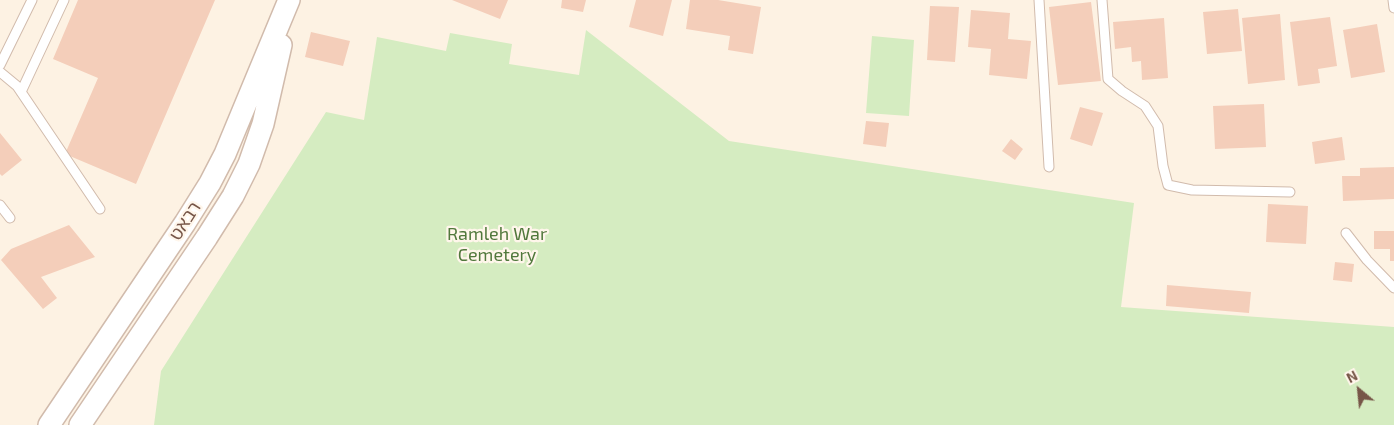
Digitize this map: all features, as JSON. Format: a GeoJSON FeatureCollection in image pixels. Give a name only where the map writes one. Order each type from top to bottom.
{"type":"FeatureCollection","features":[{"type":"Feature","properties":{"kind":"street","name":"רבאט"},"geometry":{"type":"LineString","coordinates":[[49,425],[185,224],[210,183],[225,154],[290,0]]}},
{"type":"Feature","properties":{"kind":"street","name":"רבאט"},"geometry":{"type":"LineString","coordinates":[[80,425],[207,238],[233,196],[249,164],[263,124],[290,0]]}},
{"type":"Feature","properties":{"kind":"lane"},"geometry":{"type":"LineString","coordinates":[[0,65],[32,0]]}},
{"type":"Feature","properties":{"kind":"lane"},"geometry":{"type":"LineString","coordinates":[[21,92],[64,0]]}},
{"type":"Feature","properties":{"kind":"lane"},"geometry":{"type":"LineString","coordinates":[[1039,0],[1049,167]]}},
{"type":"Feature","properties":{"kind":"lane"},"geometry":{"type":"LineString","coordinates":[[1102,0],[1108,79],[1122,91],[1146,106],[1158,126],[1163,166],[1168,186],[1192,190],[1290,192]]}},
{"type":"Feature","properties":{"kind":"lane"},"geometry":{"type":"LineString","coordinates":[[1393,0],[1394,8]]}},
{"type":"Feature","properties":{"kind":"lane"},"geometry":{"type":"LineString","coordinates":[[0,72],[17,86],[100,208]]}},
{"type":"Feature","properties":{"kind":"lane"},"geometry":{"type":"LineString","coordinates":[[0,205],[10,218]]}},
{"type":"Feature","properties":{"kind":"lane"},"geometry":{"type":"LineString","coordinates":[[1346,232],[1367,260],[1394,288]]}},
{"type":"Feature","properties":{"kind":"green space","name":"Ramleh War Cemetery"},"geometry":{"type":"Polygon","coordinates":[[[586,30],[729,141],[1134,203],[1121,307],[1394,327],[1394,425],[154,425],[161,371],[326,112],[364,120],[377,37],[446,51],[450,33],[512,44],[509,64],[579,75],[586,30]]]}},
{"type":"Feature","properties":{"kind":"green space"},"geometry":{"type":"Polygon","coordinates":[[[872,36],[914,40],[909,116],[866,113],[872,36]]]}},
{"type":"Feature","properties":{"kind":"building"},"geometry":{"type":"Polygon","coordinates":[[[78,0],[215,0],[136,184],[65,154],[98,78],[53,59],[78,0]]]}},
{"type":"Feature","properties":{"kind":"building"},"geometry":{"type":"Polygon","coordinates":[[[452,0],[508,0],[500,19],[452,0]]]}},
{"type":"Feature","properties":{"kind":"building"},"geometry":{"type":"Polygon","coordinates":[[[562,0],[586,0],[583,12],[561,8],[562,0]]]}},
{"type":"Feature","properties":{"kind":"building"},"geometry":{"type":"Polygon","coordinates":[[[636,0],[672,0],[663,36],[629,27],[636,0]]]}},
{"type":"Feature","properties":{"kind":"building"},"geometry":{"type":"Polygon","coordinates":[[[690,0],[718,0],[761,7],[753,54],[728,50],[730,36],[686,29],[690,0]]]}},
{"type":"Feature","properties":{"kind":"building"},"geometry":{"type":"Polygon","coordinates":[[[1091,2],[1101,81],[1058,85],[1049,7],[1091,2]]]}},
{"type":"Feature","properties":{"kind":"building"},"geometry":{"type":"Polygon","coordinates":[[[930,6],[959,7],[955,62],[927,60],[930,6]]]}},
{"type":"Feature","properties":{"kind":"building"},"geometry":{"type":"Polygon","coordinates":[[[1238,9],[1242,51],[1207,54],[1203,12],[1238,9]]]}},
{"type":"Feature","properties":{"kind":"building"},"geometry":{"type":"Polygon","coordinates":[[[971,10],[1010,13],[1008,39],[1031,41],[1027,79],[989,75],[991,49],[968,47],[971,10]]]}},
{"type":"Feature","properties":{"kind":"building"},"geometry":{"type":"Polygon","coordinates":[[[1280,14],[1285,80],[1248,84],[1242,18],[1280,14]]]}},
{"type":"Feature","properties":{"kind":"building"},"geometry":{"type":"Polygon","coordinates":[[[1330,17],[1337,66],[1318,69],[1320,83],[1298,86],[1290,22],[1330,17]]]}},
{"type":"Feature","properties":{"kind":"building"},"geometry":{"type":"Polygon","coordinates":[[[1164,18],[1168,78],[1142,80],[1141,61],[1132,62],[1131,47],[1115,49],[1113,22],[1164,18]]]}},
{"type":"Feature","properties":{"kind":"building"},"geometry":{"type":"Polygon","coordinates":[[[1377,24],[1385,72],[1351,78],[1343,30],[1377,24]]]}},
{"type":"Feature","properties":{"kind":"building"},"geometry":{"type":"Polygon","coordinates":[[[311,32],[350,41],[343,66],[305,57],[311,32]]]}},
{"type":"Feature","properties":{"kind":"building"},"geometry":{"type":"Polygon","coordinates":[[[1264,104],[1266,147],[1215,149],[1213,106],[1264,104]]]}},
{"type":"Feature","properties":{"kind":"building"},"geometry":{"type":"Polygon","coordinates":[[[1080,107],[1103,113],[1092,146],[1070,139],[1080,107]]]}},
{"type":"Feature","properties":{"kind":"building"},"geometry":{"type":"Polygon","coordinates":[[[866,121],[889,123],[886,147],[863,144],[866,121]]]}},
{"type":"Feature","properties":{"kind":"building"},"geometry":{"type":"Polygon","coordinates":[[[0,133],[22,160],[2,176],[0,174],[0,133]]]}},
{"type":"Feature","properties":{"kind":"building"},"geometry":{"type":"Polygon","coordinates":[[[1342,137],[1345,160],[1315,164],[1312,142],[1342,137]]]}},
{"type":"Feature","properties":{"kind":"building"},"geometry":{"type":"Polygon","coordinates":[[[1011,139],[1023,149],[1015,160],[1002,151],[1011,139]]]}},
{"type":"Feature","properties":{"kind":"building"},"geometry":{"type":"Polygon","coordinates":[[[1394,167],[1394,199],[1343,201],[1342,176],[1360,176],[1360,168],[1394,167]]]}},
{"type":"Feature","properties":{"kind":"building"},"geometry":{"type":"Polygon","coordinates":[[[1268,204],[1308,206],[1306,244],[1266,242],[1268,204]]]}},
{"type":"Feature","properties":{"kind":"building"},"geometry":{"type":"Polygon","coordinates":[[[69,225],[95,257],[41,277],[57,298],[43,309],[1,260],[11,249],[69,225]]]}},
{"type":"Feature","properties":{"kind":"building"},"geometry":{"type":"Polygon","coordinates":[[[1374,231],[1394,231],[1394,261],[1390,261],[1390,249],[1374,249],[1374,231]]]}},
{"type":"Feature","properties":{"kind":"building"},"geometry":{"type":"Polygon","coordinates":[[[1335,262],[1354,264],[1352,282],[1333,280],[1335,262]]]}},
{"type":"Feature","properties":{"kind":"building"},"geometry":{"type":"Polygon","coordinates":[[[1167,285],[1251,292],[1249,313],[1166,306],[1167,285]]]}}]}
